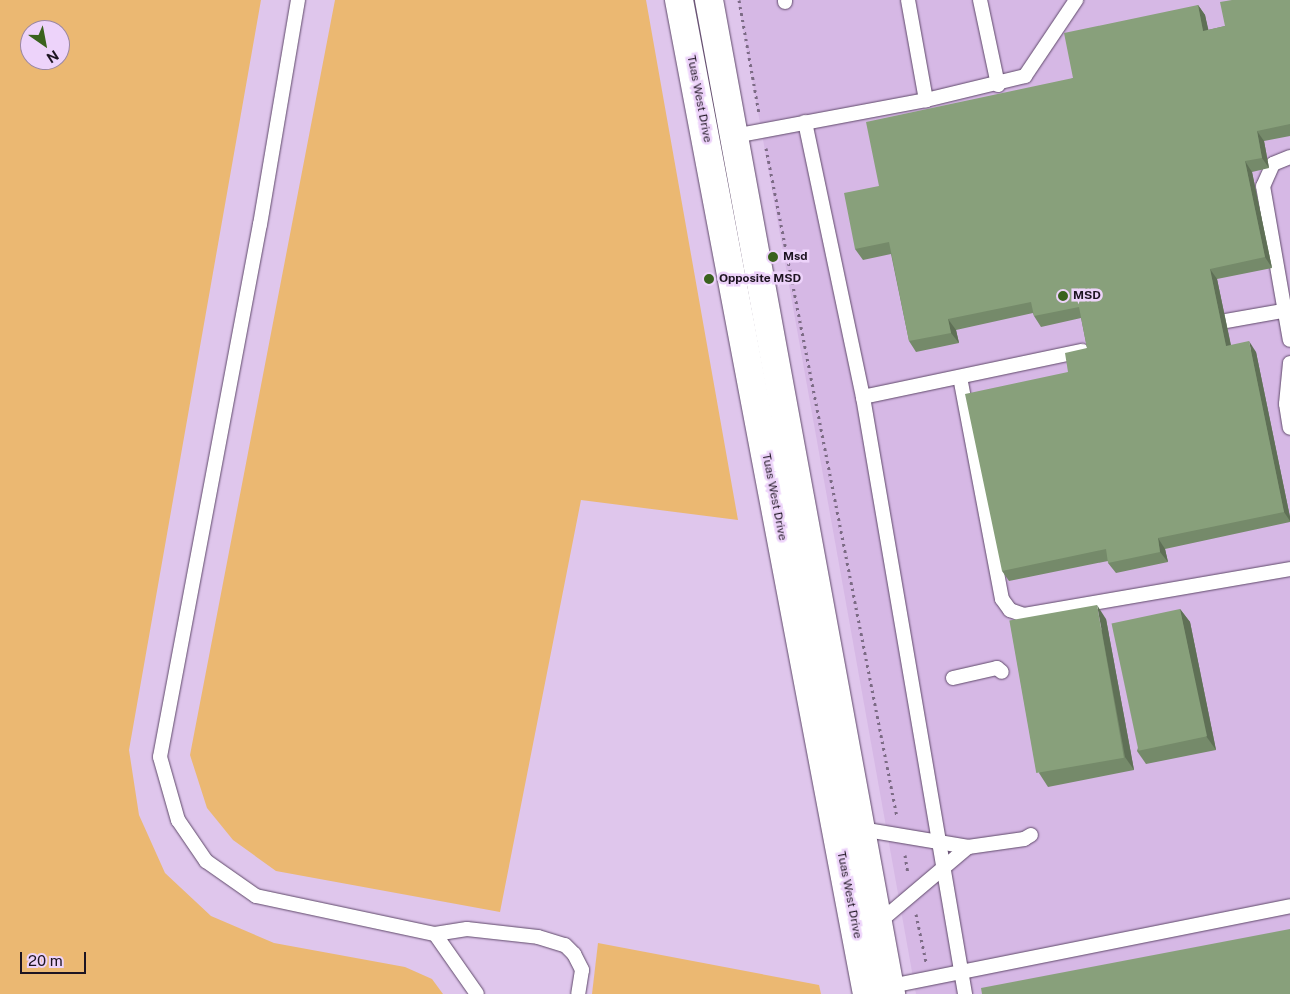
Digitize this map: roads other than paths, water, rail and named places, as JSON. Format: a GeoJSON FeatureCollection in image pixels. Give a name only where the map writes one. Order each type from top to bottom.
{"type":"FeatureCollection","features":[{"type":"Feature","properties":{"kind":"main road","name":"Tuas West Drive"},"geometry":{"type":"LineString","coordinates":[[679,0],[878,991]]}},
{"type":"Feature","properties":{"kind":"main road","name":"Tuas West Drive"},"geometry":{"type":"LineString","coordinates":[[709,0],[861,829],[866,925]]}},
{"type":"Feature","properties":{"kind":"lane"},"geometry":{"type":"LineString","coordinates":[[298,0],[260,224],[160,757],[178,820],[206,861],[256,896],[435,934],[467,929],[538,937],[565,945],[582,970],[578,994]]}},
{"type":"Feature","properties":{"kind":"lane"},"geometry":{"type":"LineString","coordinates":[[908,0],[926,100]]}},
{"type":"Feature","properties":{"kind":"lane"},"geometry":{"type":"LineString","coordinates":[[980,0],[998,84]]}},
{"type":"Feature","properties":{"kind":"lane"},"geometry":{"type":"LineString","coordinates":[[708,141],[926,100],[998,84],[1031,72],[1076,0]]}},
{"type":"Feature","properties":{"kind":"lane"},"geometry":{"type":"LineString","coordinates":[[805,122],[863,397],[965,994]]}},
{"type":"Feature","properties":{"kind":"lane"},"geometry":{"type":"LineString","coordinates":[[1290,157],[1273,164],[1263,186],[1283,311],[1290,340]]}},
{"type":"Feature","properties":{"kind":"lane"},"geometry":{"type":"LineString","coordinates":[[1226,321],[1283,311]]}},
{"type":"Feature","properties":{"kind":"lane"},"geometry":{"type":"LineString","coordinates":[[863,397],[1092,349]]}},
{"type":"Feature","properties":{"kind":"lane"},"geometry":{"type":"LineString","coordinates":[[1290,363],[1286,404],[1290,428]]}},
{"type":"Feature","properties":{"kind":"lane"},"geometry":{"type":"LineString","coordinates":[[960,377],[1002,599],[1010,610],[1024,615],[1290,570]]}},
{"type":"Feature","properties":{"kind":"lane"},"geometry":{"type":"LineString","coordinates":[[953,678],[958,674],[997,668],[1002,672]]}},
{"type":"Feature","properties":{"kind":"lane"},"geometry":{"type":"LineString","coordinates":[[861,829],[974,846],[1024,839],[1031,835]]}},
{"type":"Feature","properties":{"kind":"lane"},"geometry":{"type":"LineString","coordinates":[[866,925],[912,894],[942,868],[974,846]]}},
{"type":"Feature","properties":{"kind":"lane"},"geometry":{"type":"LineString","coordinates":[[878,991],[930,978],[1290,906]]}},
{"type":"Feature","properties":{"kind":"lane"},"geometry":{"type":"LineString","coordinates":[[435,934],[477,994]]}},
{"type":"Feature","properties":{"kind":"place","name":"Msd"},"geometry":{"type":"Point","coordinates":[773,257]}},
{"type":"Feature","properties":{"kind":"place","name":"Opposite MSD"},"geometry":{"type":"Point","coordinates":[709,279]}},
{"type":"Feature","properties":{"kind":"place","name":"MSD"},"geometry":{"type":"Point","coordinates":[1063,296]}}]}
